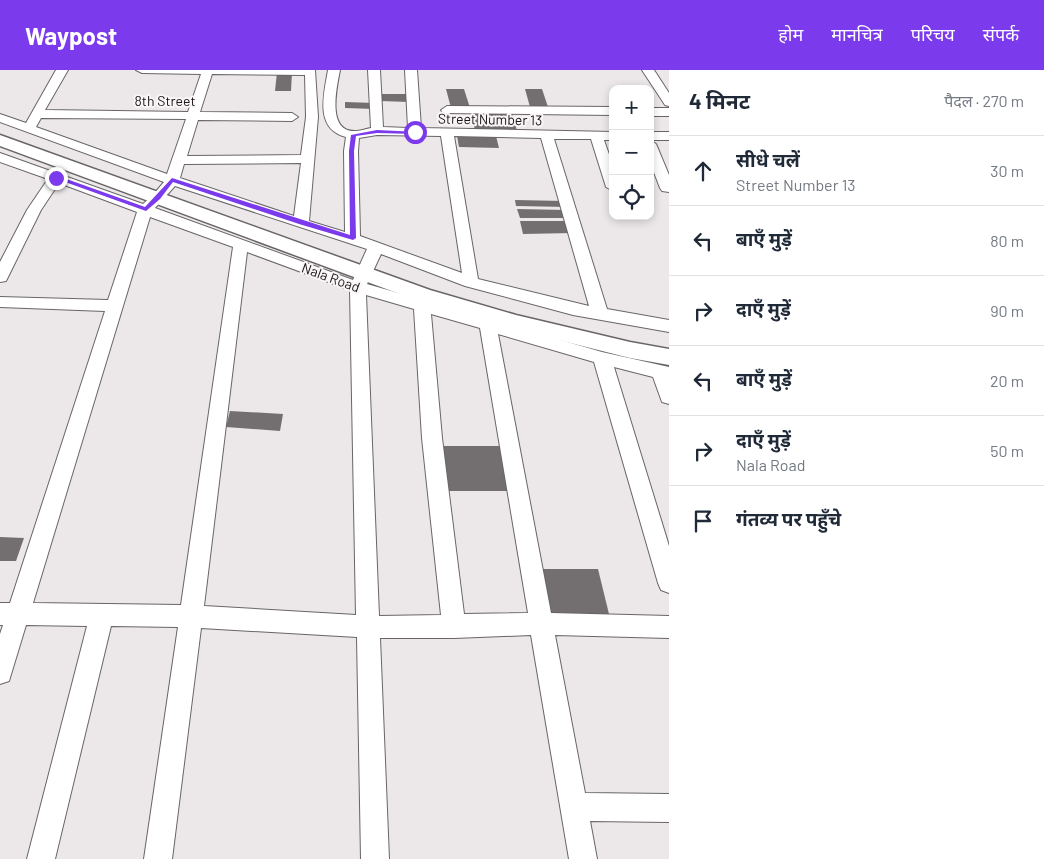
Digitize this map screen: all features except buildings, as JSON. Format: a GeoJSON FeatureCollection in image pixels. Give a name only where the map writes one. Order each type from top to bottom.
{"type":"FeatureCollection","features":[{"type":"Feature","properties":{"kind":"street"},"geometry":{"type":"LineString","coordinates":[[29,128],[62,70]]}},
{"type":"Feature","properties":{"kind":"street"},"geometry":{"type":"LineString","coordinates":[[142,70],[311,72],[312,117],[306,159],[301,223]]}},
{"type":"Feature","properties":{"kind":"street","name":"Street Number 13"},"geometry":{"type":"LineString","coordinates":[[334,70],[329,117],[333,127],[353,135],[377,131],[448,134],[609,136]]}},
{"type":"Feature","properties":{"kind":"street"},"geometry":{"type":"LineString","coordinates":[[374,70],[377,131]]}},
{"type":"Feature","properties":{"kind":"street"},"geometry":{"type":"LineString","coordinates":[[411,70],[415,132]]}},
{"type":"Feature","properties":{"kind":"street"},"geometry":{"type":"LineString","coordinates":[[648,70],[669,102]]}},
{"type":"Feature","properties":{"kind":"street"},"geometry":{"type":"LineString","coordinates":[[0,672],[9,614],[152,203],[172,180],[208,71]]}},
{"type":"Feature","properties":{"kind":"street"},"geometry":{"type":"LineString","coordinates":[[447,110],[609,111]]}},
{"type":"Feature","properties":{"kind":"street"},"geometry":{"type":"LineString","coordinates":[[654,112],[669,112]]}},
{"type":"Feature","properties":{"kind":"street","name":"8th Street"},"geometry":{"type":"LineString","coordinates":[[36,114],[292,117]]}},
{"type":"Feature","properties":{"kind":"street"},"geometry":{"type":"LineString","coordinates":[[0,118],[172,180],[301,223],[353,238],[471,282],[573,308],[669,326]]}},
{"type":"Feature","properties":{"kind":"street"},"geometry":{"type":"LineString","coordinates":[[448,134],[471,282]]}},
{"type":"Feature","properties":{"kind":"street"},"geometry":{"type":"LineString","coordinates":[[353,135],[351,151],[353,238]]}},
{"type":"Feature","properties":{"kind":"street"},"geometry":{"type":"LineString","coordinates":[[546,135],[600,314]]}},
{"type":"Feature","properties":{"kind":"street"},"geometry":{"type":"LineString","coordinates":[[596,135],[609,175]]}},
{"type":"Feature","properties":{"kind":"street"},"geometry":{"type":"LineString","coordinates":[[654,136],[669,136]]}},
{"type":"Feature","properties":{"kind":"street"},"geometry":{"type":"LineString","coordinates":[[0,140],[152,203],[362,280],[423,295],[515,322],[630,350],[666,368],[669,397]]}},
{"type":"Feature","properties":{"kind":"street"},"geometry":{"type":"LineString","coordinates":[[654,154],[667,188]]}},
{"type":"Feature","properties":{"kind":"street","name":"Nala Road"},"geometry":{"type":"LineString","coordinates":[[0,157],[56,178],[152,203],[241,243],[362,280],[422,306],[602,358],[666,368]]}},
{"type":"Feature","properties":{"kind":"street"},"geometry":{"type":"LineString","coordinates":[[178,160],[306,159]]}},
{"type":"Feature","properties":{"kind":"street"},"geometry":{"type":"LineString","coordinates":[[0,277],[34,210],[56,178]]}},
{"type":"Feature","properties":{"kind":"street"},"geometry":{"type":"LineString","coordinates":[[158,859],[241,243]]}},
{"type":"Feature","properties":{"kind":"street"},"geometry":{"type":"LineString","coordinates":[[375,859],[368,627],[362,280],[376,247]]}},
{"type":"Feature","properties":{"kind":"street"},"geometry":{"type":"LineString","coordinates":[[0,302],[116,306]]}},
{"type":"Feature","properties":{"kind":"street"},"geometry":{"type":"LineString","coordinates":[[422,306],[432,438],[454,626]]}},
{"type":"Feature","properties":{"kind":"street"},"geometry":{"type":"LineString","coordinates":[[488,325],[583,859]]}},
{"type":"Feature","properties":{"kind":"street"},"geometry":{"type":"LineString","coordinates":[[602,358],[669,584]]}},
{"type":"Feature","properties":{"kind":"street"},"geometry":{"type":"LineString","coordinates":[[9,614],[101,617],[192,616],[368,627],[541,624],[669,627]]}},
{"type":"Feature","properties":{"kind":"street"},"geometry":{"type":"LineString","coordinates":[[41,859],[101,617]]}},
{"type":"Feature","properties":{"kind":"street"},"geometry":{"type":"LineString","coordinates":[[574,807],[669,808]]}},
{"type":"Feature","properties":{"kind":"route"},"geometry":{"type":"LineString","coordinates":[[56,178],[146,209],[158,198],[172,180],[301,223],[353,238],[354,210],[351,151],[353,135],[360,132],[377,131],[415,132]]}}]}
